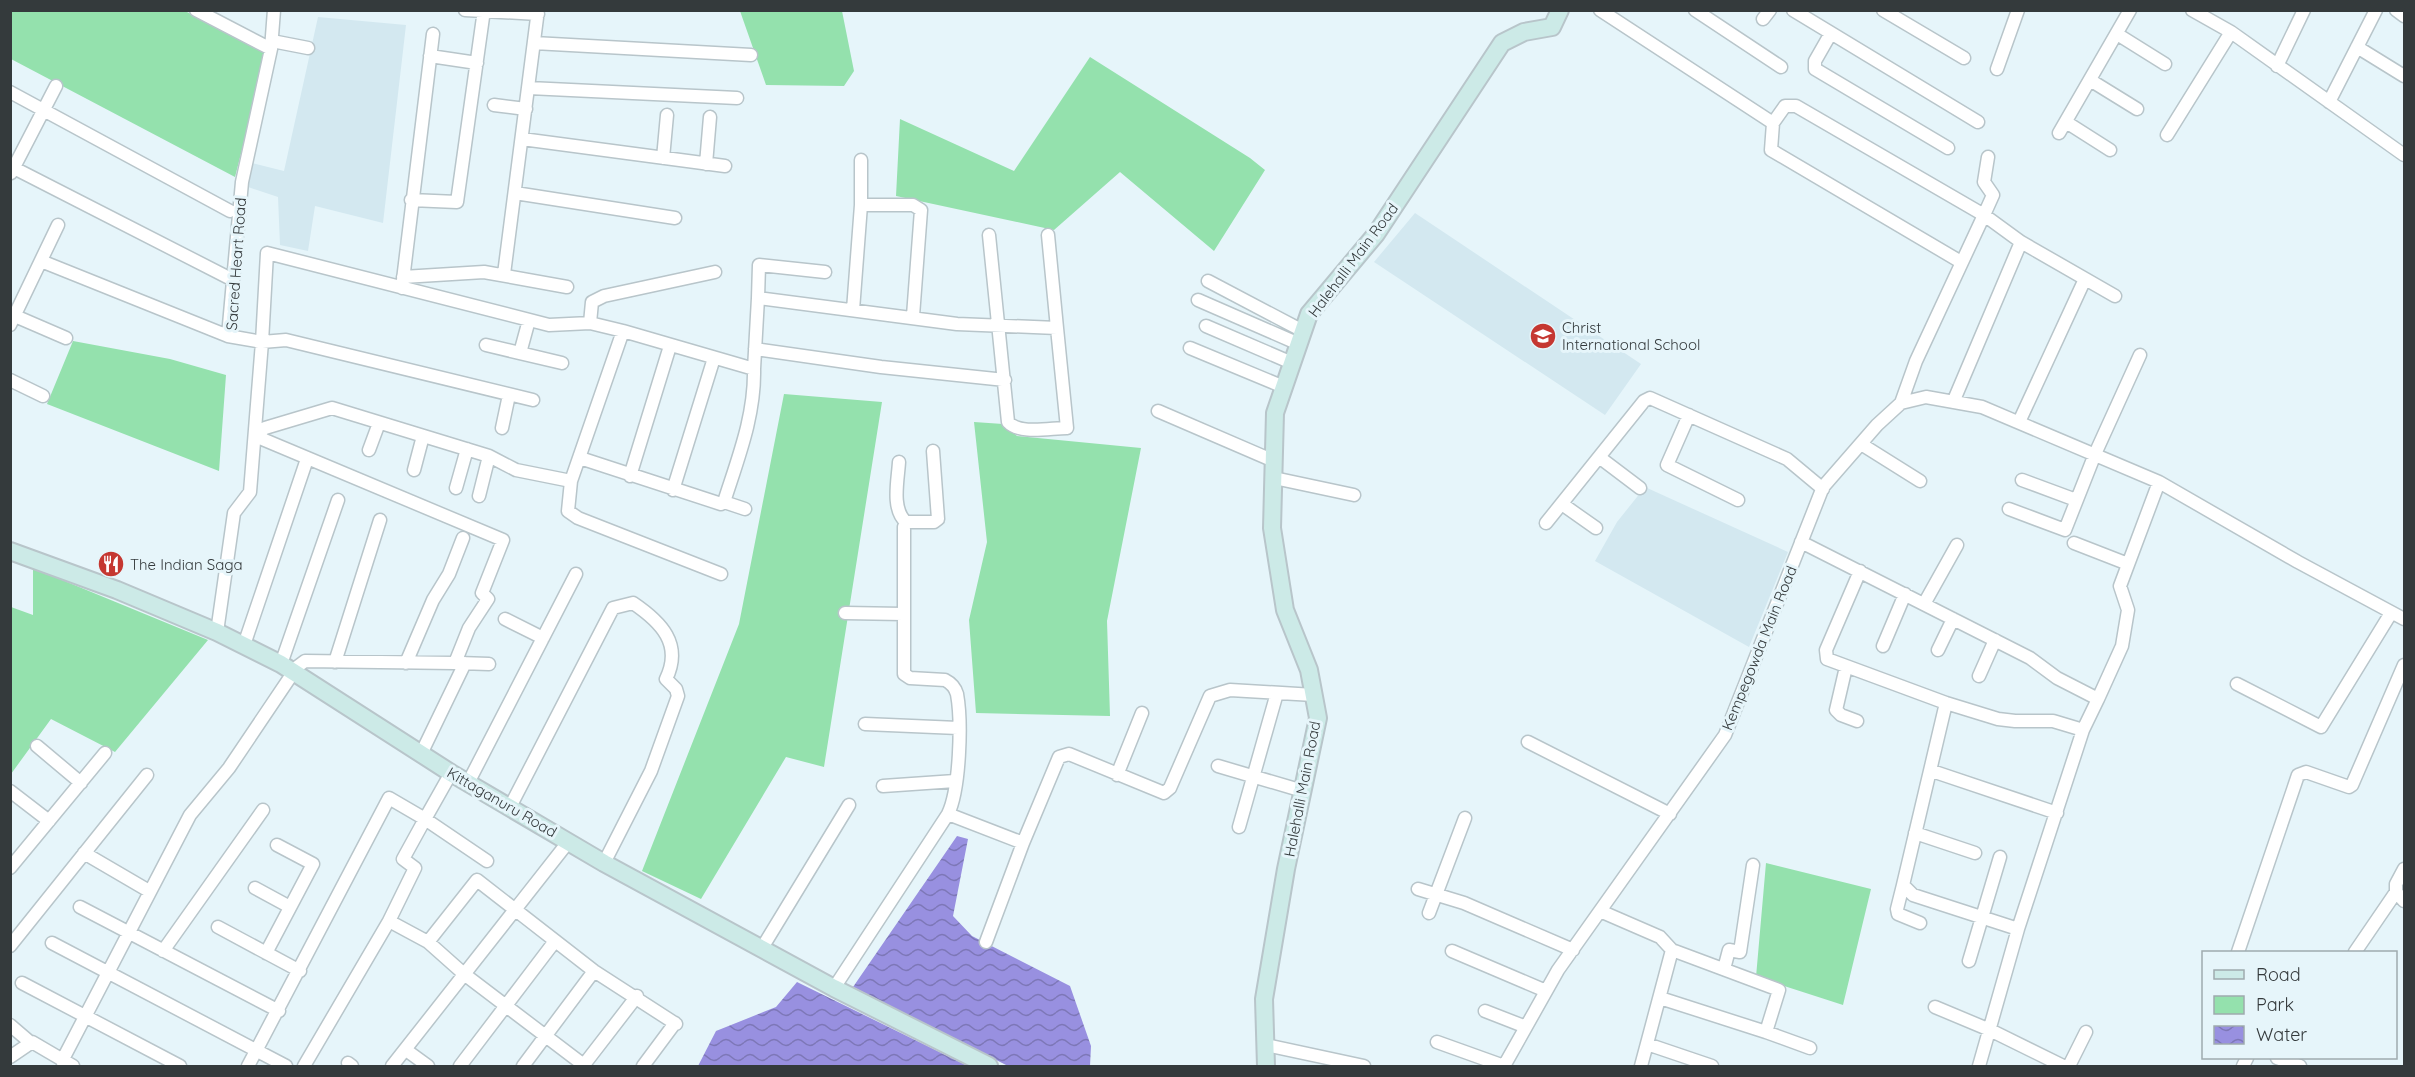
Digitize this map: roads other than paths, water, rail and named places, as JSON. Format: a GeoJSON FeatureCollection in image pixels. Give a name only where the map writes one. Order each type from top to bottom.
{"type":"FeatureCollection","features":[{"type":"Feature","properties":{"kind":"main road","name":"Halehalli Main Road"},"geometry":{"type":"LineString","coordinates":[[1266,1066],[1264,999],[1286,869],[1318,718],[1309,670],[1285,610],[1272,528],[1275,413],[1309,314],[1376,234],[1502,43],[1524,32],[1552,27],[1560,10]]}},
{"type":"Feature","properties":{"kind":"main road","name":"Kittaganuru Road"},"geometry":{"type":"LineString","coordinates":[[10,551],[117,590],[217,632],[288,668],[451,773],[604,863],[834,988],[989,1066]]}},
{"type":"Feature","properties":{"kind":"street"},"geometry":{"type":"LineString","coordinates":[[196,10],[272,45],[308,48]]}},
{"type":"Feature","properties":{"kind":"street","name":"Sacred Heart Road"},"geometry":{"type":"LineString","coordinates":[[274,10],[272,45],[242,182],[228,336],[262,342],[286,340],[533,400]]}},
{"type":"Feature","properties":{"kind":"street"},"geometry":{"type":"LineString","coordinates":[[465,10],[538,12],[504,274]]}},
{"type":"Feature","properties":{"kind":"street"},"geometry":{"type":"LineString","coordinates":[[1600,10],[1773,123]]}},
{"type":"Feature","properties":{"kind":"street"},"geometry":{"type":"LineString","coordinates":[[1695,10],[1780,67]]}},
{"type":"Feature","properties":{"kind":"street"},"geometry":{"type":"LineString","coordinates":[[1793,10],[1978,122]]}},
{"type":"Feature","properties":{"kind":"street"},"geometry":{"type":"LineString","coordinates":[[1883,10],[1899,15],[1964,58]]}},
{"type":"Feature","properties":{"kind":"street"},"geometry":{"type":"LineString","coordinates":[[1997,69],[2018,10]]}},
{"type":"Feature","properties":{"kind":"street"},"geometry":{"type":"LineString","coordinates":[[2110,150],[2062,128],[2130,10]]}},
{"type":"Feature","properties":{"kind":"street"},"geometry":{"type":"LineString","coordinates":[[2192,10],[2231,32],[2404,155]]}},
{"type":"Feature","properties":{"kind":"street"},"geometry":{"type":"LineString","coordinates":[[2277,66],[2304,10]]}},
{"type":"Feature","properties":{"kind":"street"},"geometry":{"type":"LineString","coordinates":[[2329,102],[2376,10]]}},
{"type":"Feature","properties":{"kind":"street"},"geometry":{"type":"LineString","coordinates":[[2396,10],[2404,16]]}},
{"type":"Feature","properties":{"kind":"street"},"geometry":{"type":"LineString","coordinates":[[411,200],[457,202],[484,12]]}},
{"type":"Feature","properties":{"kind":"street"},"geometry":{"type":"LineString","coordinates":[[2167,135],[2231,32]]}},
{"type":"Feature","properties":{"kind":"street"},"geometry":{"type":"LineString","coordinates":[[1831,33],[1815,61],[1815,69],[1948,148]]}},
{"type":"Feature","properties":{"kind":"street"},"geometry":{"type":"LineString","coordinates":[[402,283],[433,34]]}},
{"type":"Feature","properties":{"kind":"street"},"geometry":{"type":"LineString","coordinates":[[2117,34],[2165,64]]}},
{"type":"Feature","properties":{"kind":"street"},"geometry":{"type":"LineString","coordinates":[[534,43],[751,55]]}},
{"type":"Feature","properties":{"kind":"street"},"geometry":{"type":"LineString","coordinates":[[2357,46],[2404,76]]}},
{"type":"Feature","properties":{"kind":"street"},"geometry":{"type":"LineString","coordinates":[[430,56],[477,63]]}},
{"type":"Feature","properties":{"kind":"street"},"geometry":{"type":"LineString","coordinates":[[2090,80],[2137,110]]}},
{"type":"Feature","properties":{"kind":"street"},"geometry":{"type":"LineString","coordinates":[[56,86],[12,169],[233,280]]}},
{"type":"Feature","properties":{"kind":"street"},"geometry":{"type":"LineString","coordinates":[[529,88],[737,98]]}},
{"type":"Feature","properties":{"kind":"street"},"geometry":{"type":"LineString","coordinates":[[10,92],[230,211]]}},
{"type":"Feature","properties":{"kind":"street"},"geometry":{"type":"LineString","coordinates":[[494,105],[526,109]]}},
{"type":"Feature","properties":{"kind":"street"},"geometry":{"type":"LineString","coordinates":[[1960,262],[1772,150],[1773,123],[1785,106],[1796,106],[1984,215],[2021,242],[2115,296]]}},
{"type":"Feature","properties":{"kind":"street"},"geometry":{"type":"LineString","coordinates":[[663,158],[667,115]]}},
{"type":"Feature","properties":{"kind":"street"},"geometry":{"type":"LineString","coordinates":[[706,164],[710,117]]}},
{"type":"Feature","properties":{"kind":"street"},"geometry":{"type":"LineString","coordinates":[[522,139],[725,166]]}},
{"type":"Feature","properties":{"kind":"street","name":"Kempegowda Main Road"},"geometry":{"type":"LineString","coordinates":[[1504,1066],[1546,991],[1573,950],[1725,735],[1822,489],[1901,403],[1916,361],[1993,195],[1984,182],[1988,157]]}},
{"type":"Feature","properties":{"kind":"street"},"geometry":{"type":"LineString","coordinates":[[853,310],[861,205],[861,160]]}},
{"type":"Feature","properties":{"kind":"street"},"geometry":{"type":"LineString","coordinates":[[514,193],[675,219]]}},
{"type":"Feature","properties":{"kind":"street"},"geometry":{"type":"LineString","coordinates":[[861,205],[913,205],[921,210],[913,316]]}},
{"type":"Feature","properties":{"kind":"street"},"geometry":{"type":"LineString","coordinates":[[58,225],[13,320],[66,338]]}},
{"type":"Feature","properties":{"kind":"street"},"geometry":{"type":"LineString","coordinates":[[989,235],[1008,422],[1013,427],[1067,428],[1048,235]]}},
{"type":"Feature","properties":{"kind":"street"},"geometry":{"type":"LineString","coordinates":[[1954,400],[2021,242]]}},
{"type":"Feature","properties":{"kind":"street"},"geometry":{"type":"LineString","coordinates":[[217,632],[234,513],[250,492],[267,254],[402,283],[529,320],[563,326],[590,323],[754,369]]}},
{"type":"Feature","properties":{"kind":"street"},"geometry":{"type":"LineString","coordinates":[[41,261],[228,336]]}},
{"type":"Feature","properties":{"kind":"street"},"geometry":{"type":"LineString","coordinates":[[724,502],[751,417],[754,400],[759,265],[825,272]]}},
{"type":"Feature","properties":{"kind":"street"},"geometry":{"type":"LineString","coordinates":[[402,283],[467,272],[504,274],[567,287]]}},
{"type":"Feature","properties":{"kind":"street"},"geometry":{"type":"LineString","coordinates":[[590,323],[592,302],[604,296],[715,272]]}},
{"type":"Feature","properties":{"kind":"street"},"geometry":{"type":"LineString","coordinates":[[2019,422],[2085,279]]}},
{"type":"Feature","properties":{"kind":"street"},"geometry":{"type":"LineString","coordinates":[[1208,281],[1301,337]]}},
{"type":"Feature","properties":{"kind":"street"},"geometry":{"type":"LineString","coordinates":[[758,298],[913,316],[957,324],[1057,328]]}},
{"type":"Feature","properties":{"kind":"street"},"geometry":{"type":"LineString","coordinates":[[1198,300],[1301,337]]}},
{"type":"Feature","properties":{"kind":"street"},"geometry":{"type":"LineString","coordinates":[[520,353],[529,320]]}},
{"type":"Feature","properties":{"kind":"street"},"geometry":{"type":"LineString","coordinates":[[1206,326],[1292,363]]}},
{"type":"Feature","properties":{"kind":"street"},"geometry":{"type":"LineString","coordinates":[[623,331],[571,481],[568,510],[578,518],[721,574]]}},
{"type":"Feature","properties":{"kind":"street"},"geometry":{"type":"LineString","coordinates":[[486,345],[562,363]]}},
{"type":"Feature","properties":{"kind":"street"},"geometry":{"type":"LineString","coordinates":[[630,476],[670,346]]}},
{"type":"Feature","properties":{"kind":"street"},"geometry":{"type":"LineString","coordinates":[[1190,348],[1284,387]]}},
{"type":"Feature","properties":{"kind":"street"},"geometry":{"type":"LineString","coordinates":[[755,349],[881,367],[1005,380]]}},
{"type":"Feature","properties":{"kind":"street"},"geometry":{"type":"LineString","coordinates":[[2009,509],[2062,531],[2067,528],[2095,454],[2140,355]]}},
{"type":"Feature","properties":{"kind":"street"},"geometry":{"type":"LineString","coordinates":[[673,490],[714,358]]}},
{"type":"Feature","properties":{"kind":"street"},"geometry":{"type":"LineString","coordinates":[[10,380],[43,396]]}},
{"type":"Feature","properties":{"kind":"street"},"geometry":{"type":"LineString","coordinates":[[502,428],[509,395]]}},
{"type":"Feature","properties":{"kind":"street"},"geometry":{"type":"LineString","coordinates":[[1901,403],[1926,397],[1954,400],[1982,407],[2095,454],[2159,482],[2404,619]]}},
{"type":"Feature","properties":{"kind":"street"},"geometry":{"type":"LineString","coordinates":[[1546,523],[1647,399],[1653,399],[1787,459],[1822,489]]}},
{"type":"Feature","properties":{"kind":"street"},"geometry":{"type":"LineString","coordinates":[[255,436],[265,428],[332,408],[489,456],[516,470],[571,481]]}},
{"type":"Feature","properties":{"kind":"street"},"geometry":{"type":"LineString","coordinates":[[1158,411],[1274,460]]}},
{"type":"Feature","properties":{"kind":"street"},"geometry":{"type":"LineString","coordinates":[[1689,415],[1667,465],[1738,500]]}},
{"type":"Feature","properties":{"kind":"street"},"geometry":{"type":"LineString","coordinates":[[369,450],[378,423]]}},
{"type":"Feature","properties":{"kind":"street"},"geometry":{"type":"LineString","coordinates":[[255,436],[504,540],[482,593],[488,599],[469,628],[460,663],[421,754]]}},
{"type":"Feature","properties":{"kind":"street"},"geometry":{"type":"LineString","coordinates":[[414,470],[423,436]]}},
{"type":"Feature","properties":{"kind":"street"},"geometry":{"type":"LineString","coordinates":[[1861,444],[1920,481]]}},
{"type":"Feature","properties":{"kind":"street"},"geometry":{"type":"LineString","coordinates":[[456,488],[467,449]]}},
{"type":"Feature","properties":{"kind":"street"},"geometry":{"type":"LineString","coordinates":[[899,462],[897,506],[900,517],[906,522],[934,522],[938,519],[933,450]]}},
{"type":"Feature","properties":{"kind":"street"},"geometry":{"type":"LineString","coordinates":[[478,496],[489,456]]}},
{"type":"Feature","properties":{"kind":"street"},"geometry":{"type":"LineString","coordinates":[[1599,457],[1640,488]]}},
{"type":"Feature","properties":{"kind":"street"},"geometry":{"type":"LineString","coordinates":[[580,458],[714,504],[724,502],[745,510]]}},
{"type":"Feature","properties":{"kind":"street"},"geometry":{"type":"LineString","coordinates":[[244,645],[307,459]]}},
{"type":"Feature","properties":{"kind":"street"},"geometry":{"type":"LineString","coordinates":[[1274,478],[1299,481],[1354,495]]}},
{"type":"Feature","properties":{"kind":"street"},"geometry":{"type":"LineString","coordinates":[[2022,480],[2076,500]]}},
{"type":"Feature","properties":{"kind":"street"},"geometry":{"type":"LineString","coordinates":[[1979,1066],[2018,929],[2083,730],[2122,646],[2128,610],[2120,586],[2159,482]]}},
{"type":"Feature","properties":{"kind":"street"},"geometry":{"type":"LineString","coordinates":[[10,1025],[31,1043],[68,1064],[85,1017],[190,815],[229,768],[288,668],[338,500]]}},
{"type":"Feature","properties":{"kind":"street"},"geometry":{"type":"LineString","coordinates":[[1562,504],[1596,528]]}},
{"type":"Feature","properties":{"kind":"street"},"geometry":{"type":"LineString","coordinates":[[335,662],[380,520]]}},
{"type":"Feature","properties":{"kind":"street"},"geometry":{"type":"LineString","coordinates":[[834,988],[952,806],[958,728],[957,692],[950,682],[910,678],[904,674],[906,522]]}},
{"type":"Feature","properties":{"kind":"street"},"geometry":{"type":"LineString","coordinates":[[406,663],[433,600],[449,574],[463,538]]}},
{"type":"Feature","properties":{"kind":"street"},"geometry":{"type":"LineString","coordinates":[[1801,542],[2030,658],[2057,678],[2098,699]]}},
{"type":"Feature","properties":{"kind":"street"},"geometry":{"type":"LineString","coordinates":[[2074,543],[2128,564]]}},
{"type":"Feature","properties":{"kind":"street"},"geometry":{"type":"LineString","coordinates":[[1924,604],[1957,545]]}},
{"type":"Feature","properties":{"kind":"street"},"geometry":{"type":"LineString","coordinates":[[1860,572],[1825,653],[1827,659],[1946,703],[2005,720],[2053,721],[2083,730]]}},
{"type":"Feature","properties":{"kind":"street"},"geometry":{"type":"LineString","coordinates":[[468,783],[576,574]]}},
{"type":"Feature","properties":{"kind":"street"},"geometry":{"type":"LineString","coordinates":[[1883,646],[1905,594]]}},
{"type":"Feature","properties":{"kind":"street"},"geometry":{"type":"LineString","coordinates":[[510,807],[613,608],[633,603],[654,617],[672,645],[673,665],[666,679],[676,689],[678,696],[651,771],[604,863]]}},
{"type":"Feature","properties":{"kind":"street"},"geometry":{"type":"LineString","coordinates":[[845,613],[903,614]]}},
{"type":"Feature","properties":{"kind":"street"},"geometry":{"type":"LineString","coordinates":[[2237,684],[2321,727],[2391,613]]}},
{"type":"Feature","properties":{"kind":"street"},"geometry":{"type":"LineString","coordinates":[[505,619],[543,638]]}},
{"type":"Feature","properties":{"kind":"street"},"geometry":{"type":"LineString","coordinates":[[1938,650],[1953,619]]}},
{"type":"Feature","properties":{"kind":"street"},"geometry":{"type":"LineString","coordinates":[[1979,676],[1995,640]]}},
{"type":"Feature","properties":{"kind":"street"},"geometry":{"type":"LineString","coordinates":[[288,668],[305,661],[489,664]]}},
{"type":"Feature","properties":{"kind":"street"},"geometry":{"type":"LineString","coordinates":[[2238,951],[2298,775],[2306,772],[2349,787],[2352,785],[2404,665]]}},
{"type":"Feature","properties":{"kind":"street"},"geometry":{"type":"LineString","coordinates":[[1846,667],[1836,710],[1857,721]]}},
{"type":"Feature","properties":{"kind":"street"},"geometry":{"type":"LineString","coordinates":[[986,942],[1023,843],[1059,757],[1069,754],[1157,793],[1168,792],[1210,696],[1230,690],[1314,695]]}},
{"type":"Feature","properties":{"kind":"street"},"geometry":{"type":"LineString","coordinates":[[1239,827],[1277,693]]}},
{"type":"Feature","properties":{"kind":"street"},"geometry":{"type":"LineString","coordinates":[[1920,923],[1898,914],[1897,909],[1932,771],[1946,703]]}},
{"type":"Feature","properties":{"kind":"street"},"geometry":{"type":"LineString","coordinates":[[1117,775],[1142,713]]}},
{"type":"Feature","properties":{"kind":"street"},"geometry":{"type":"LineString","coordinates":[[865,724],[958,728]]}},
{"type":"Feature","properties":{"kind":"street"},"geometry":{"type":"LineString","coordinates":[[1528,742],[1670,814]]}},
{"type":"Feature","properties":{"kind":"street"},"geometry":{"type":"LineString","coordinates":[[37,746],[81,783]]}},
{"type":"Feature","properties":{"kind":"street"},"geometry":{"type":"LineString","coordinates":[[10,868],[15,854],[49,822],[105,753]]}},
{"type":"Feature","properties":{"kind":"street"},"geometry":{"type":"LineString","coordinates":[[1218,766],[1303,791]]}},
{"type":"Feature","properties":{"kind":"street"},"geometry":{"type":"LineString","coordinates":[[1932,771],[2057,813]]}},
{"type":"Feature","properties":{"kind":"street"},"geometry":{"type":"LineString","coordinates":[[304,1066],[389,921],[415,868],[403,859],[451,773]]}},
{"type":"Feature","properties":{"kind":"street"},"geometry":{"type":"LineString","coordinates":[[10,946],[147,775]]}},
{"type":"Feature","properties":{"kind":"street"},"geometry":{"type":"LineString","coordinates":[[883,786],[955,782]]}},
{"type":"Feature","properties":{"kind":"street"},"geometry":{"type":"LineString","coordinates":[[10,791],[49,822]]}},
{"type":"Feature","properties":{"kind":"street"},"geometry":{"type":"LineString","coordinates":[[248,1066],[279,1011],[389,798],[425,819],[487,861]]}},
{"type":"Feature","properties":{"kind":"street"},"geometry":{"type":"LineString","coordinates":[[762,948],[849,805]]}},
{"type":"Feature","properties":{"kind":"street"},"geometry":{"type":"LineString","coordinates":[[163,951],[263,810]]}},
{"type":"Feature","properties":{"kind":"street"},"geometry":{"type":"LineString","coordinates":[[948,814],[1023,843]]}},
{"type":"Feature","properties":{"kind":"street"},"geometry":{"type":"LineString","coordinates":[[1429,913],[1465,818]]}},
{"type":"Feature","properties":{"kind":"street"},"geometry":{"type":"LineString","coordinates":[[1916,833],[1975,854]]}},
{"type":"Feature","properties":{"kind":"street"},"geometry":{"type":"LineString","coordinates":[[392,1066],[569,841]]}},
{"type":"Feature","properties":{"kind":"street"},"geometry":{"type":"LineString","coordinates":[[266,953],[313,864],[277,845]]}},
{"type":"Feature","properties":{"kind":"street"},"geometry":{"type":"LineString","coordinates":[[84,854],[149,891]]}},
{"type":"Feature","properties":{"kind":"street"},"geometry":{"type":"LineString","coordinates":[[1970,961],[2000,857]]}},
{"type":"Feature","properties":{"kind":"street"},"geometry":{"type":"LineString","coordinates":[[1724,969],[1729,950],[1740,952],[1753,865]]}},
{"type":"Feature","properties":{"kind":"street"},"geometry":{"type":"LineString","coordinates":[[2356,951],[2400,897],[2397,884],[2404,869]]}},
{"type":"Feature","properties":{"kind":"street"},"geometry":{"type":"LineString","coordinates":[[428,942],[477,880],[594,971],[637,996],[675,1024],[643,1066]]}},
{"type":"Feature","properties":{"kind":"street"},"geometry":{"type":"LineString","coordinates":[[1903,885],[1913,895],[2018,929]]}},
{"type":"Feature","properties":{"kind":"street"},"geometry":{"type":"LineString","coordinates":[[255,888],[290,907]]}},
{"type":"Feature","properties":{"kind":"street"},"geometry":{"type":"LineString","coordinates":[[1418,890],[1464,903],[1573,950]]}},
{"type":"Feature","properties":{"kind":"street"},"geometry":{"type":"LineString","coordinates":[[80,907],[279,1011]]}},
{"type":"Feature","properties":{"kind":"street"},"geometry":{"type":"LineString","coordinates":[[1600,911],[1660,937],[1672,950],[1779,990],[1766,1032]]}},
{"type":"Feature","properties":{"kind":"street"},"geometry":{"type":"LineString","coordinates":[[389,921],[428,942],[464,974],[584,1066],[637,996]]}},
{"type":"Feature","properties":{"kind":"street"},"geometry":{"type":"LineString","coordinates":[[218,927],[300,971]]}},
{"type":"Feature","properties":{"kind":"street"},"geometry":{"type":"LineString","coordinates":[[460,1066],[555,941]]}},
{"type":"Feature","properties":{"kind":"street"},"geometry":{"type":"LineString","coordinates":[[52,943],[286,1066]]}},
{"type":"Feature","properties":{"kind":"street"},"geometry":{"type":"LineString","coordinates":[[1641,1066],[1672,950]]}},
{"type":"Feature","properties":{"kind":"street"},"geometry":{"type":"LineString","coordinates":[[1452,951],[1546,991]]}},
{"type":"Feature","properties":{"kind":"street"},"geometry":{"type":"LineString","coordinates":[[523,1066],[594,971]]}},
{"type":"Feature","properties":{"kind":"street"},"geometry":{"type":"LineString","coordinates":[[22,983],[180,1066]]}},
{"type":"Feature","properties":{"kind":"street"},"geometry":{"type":"LineString","coordinates":[[1660,998],[1810,1048]]}},
{"type":"Feature","properties":{"kind":"street"},"geometry":{"type":"LineString","coordinates":[[1935,1007],[1990,1030],[2063,1066]]}},
{"type":"Feature","properties":{"kind":"street"},"geometry":{"type":"LineString","coordinates":[[1485,1011],[1526,1027]]}},
{"type":"Feature","properties":{"kind":"street"},"geometry":{"type":"LineString","coordinates":[[2069,1066],[2086,1032]]}},
{"type":"Feature","properties":{"kind":"street"},"geometry":{"type":"LineString","coordinates":[[1437,1042],[1504,1066]]}},
{"type":"Feature","properties":{"kind":"street"},"geometry":{"type":"LineString","coordinates":[[10,1057],[31,1043]]}},
{"type":"Feature","properties":{"kind":"street"},"geometry":{"type":"LineString","coordinates":[[1647,1044],[1712,1066]]}},
{"type":"Feature","properties":{"kind":"street"},"geometry":{"type":"LineString","coordinates":[[1266,1046],[1364,1066]]}},
{"type":"Feature","properties":{"kind":"street"},"geometry":{"type":"LineString","coordinates":[[406,1050],[428,1066]]}},
{"type":"Feature","properties":{"kind":"street"},"geometry":{"type":"LineString","coordinates":[[2280,1059],[2300,1066]]}},
{"type":"Feature","properties":{"kind":"water"},"geometry":{"type":"Polygon","coordinates":[[[957,836],[968,839],[953,916],[972,936],[1070,986],[1091,1046],[1090,1066],[1008,1066],[853,987],[957,836]]]}},
{"type":"Feature","properties":{"kind":"water"},"geometry":{"type":"Polygon","coordinates":[[[797,982],[968,1066],[698,1066],[716,1031],[776,1007],[797,982]]]}},
{"type":"Feature","properties":{"kind":"place","name":"Christ International School"},"geometry":{"type":"Point","coordinates":[1543,336]}},
{"type":"Feature","properties":{"kind":"place","name":"The Indian Saga"},"geometry":{"type":"Point","coordinates":[111,564]}}]}
